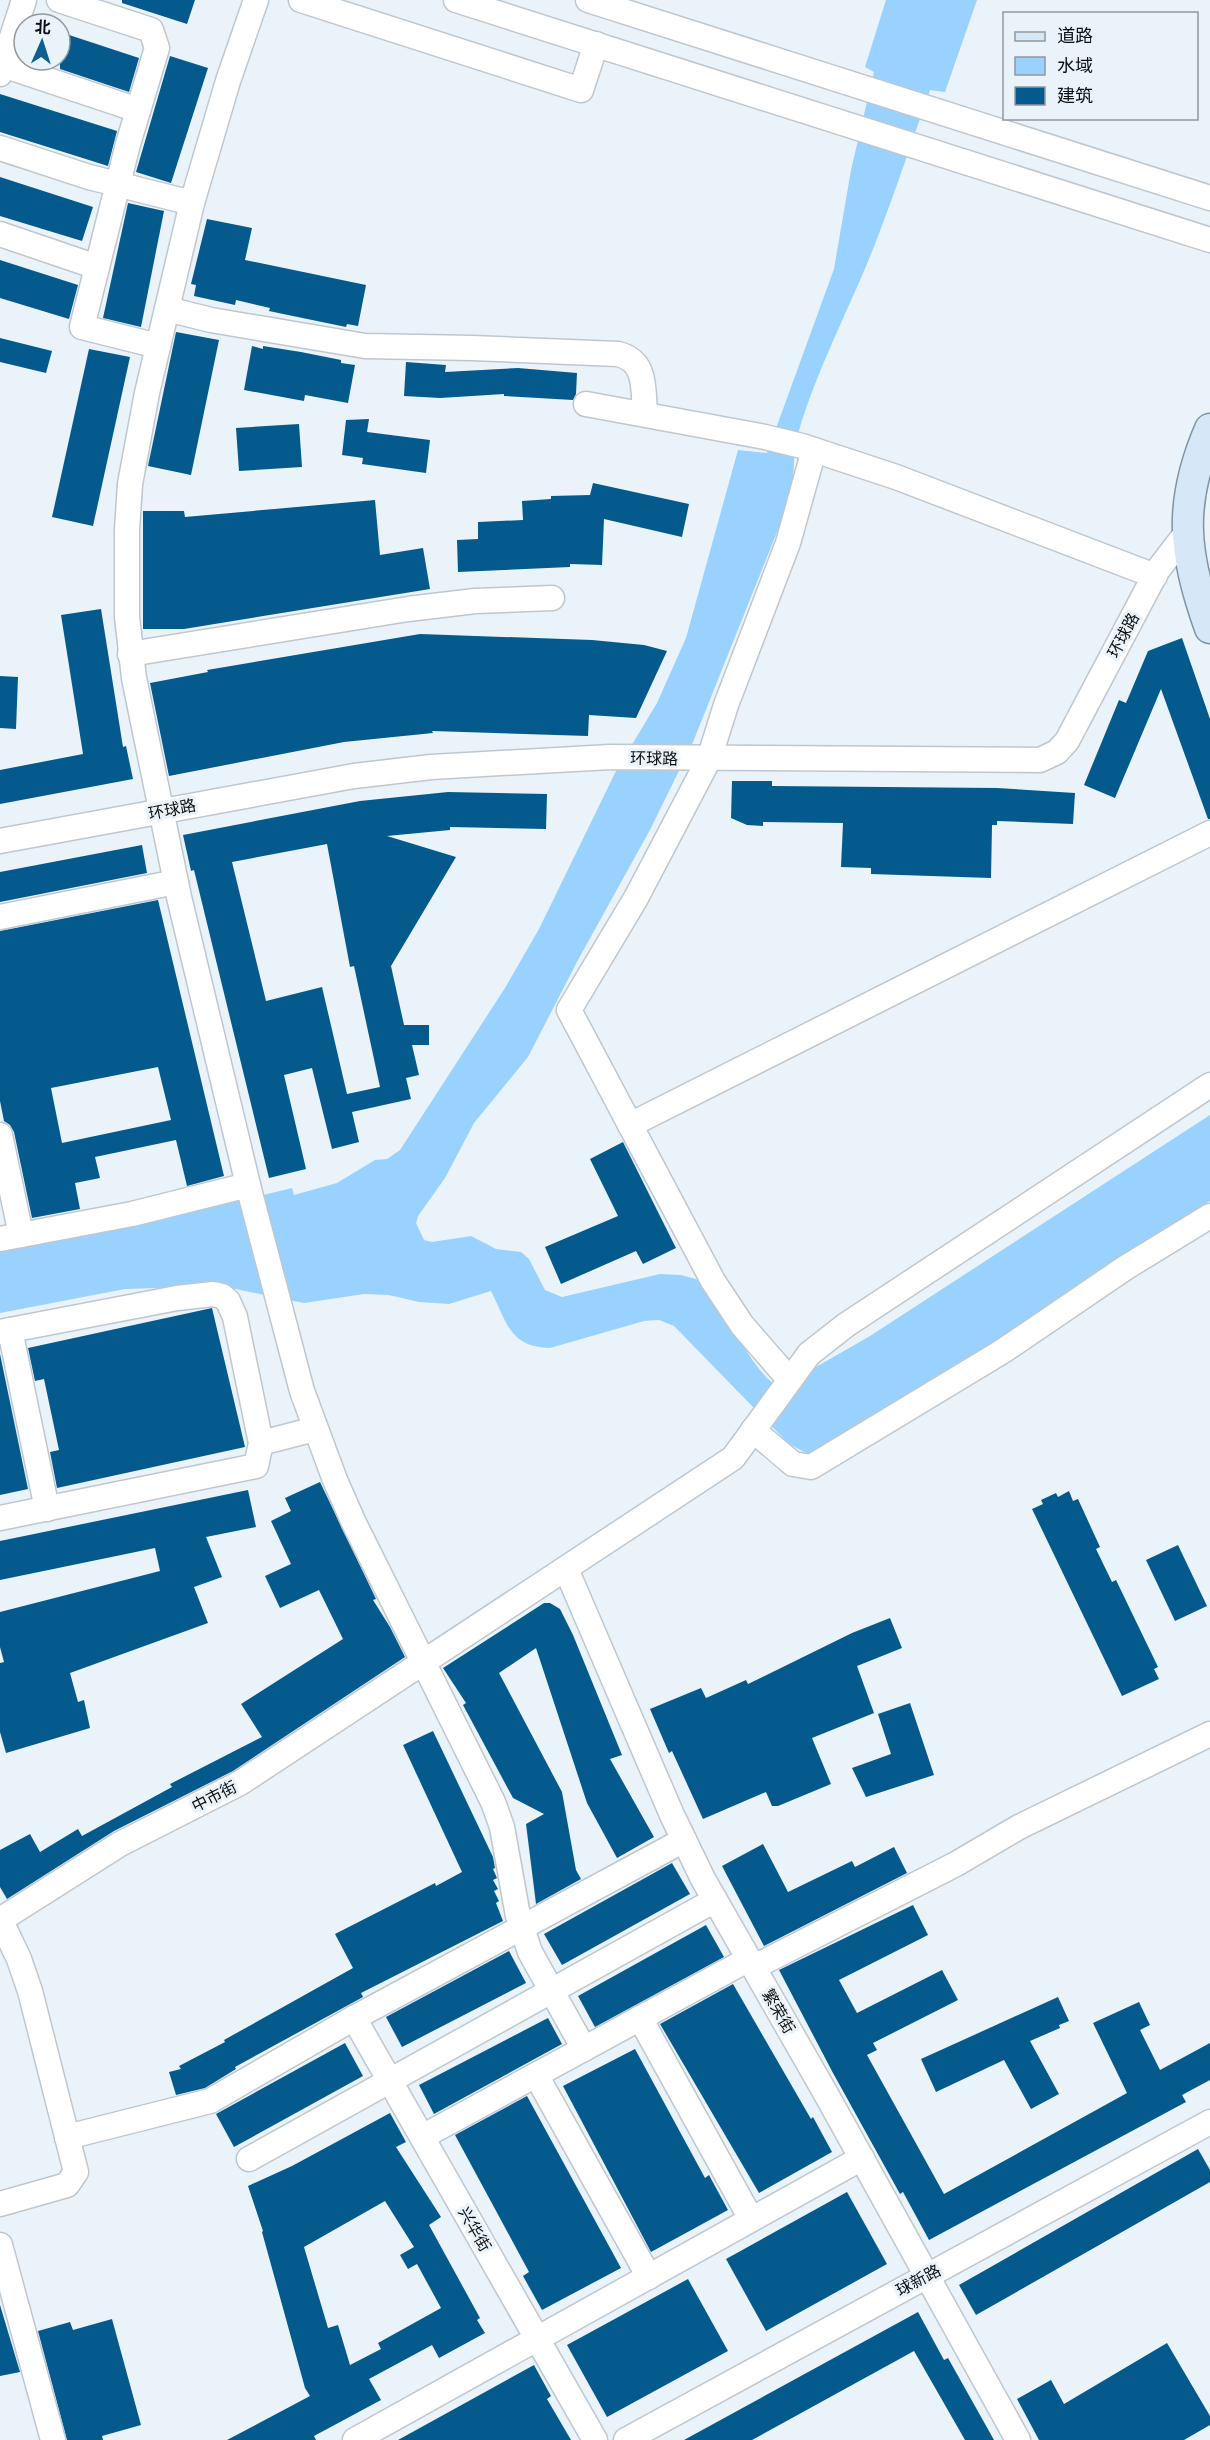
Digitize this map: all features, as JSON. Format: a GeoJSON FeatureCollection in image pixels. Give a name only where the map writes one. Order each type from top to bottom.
{"type":"FeatureCollection","features":[{"type":"Feature","properties":{"kind":"main road"},"geometry":{"type":"LineString","coordinates":[[1210,429],[1193,474],[1187,532],[1193,575],[1210,628]]}},
{"type":"Feature","properties":{"kind":"street"},"geometry":{"type":"LineString","coordinates":[[24,0],[1,68],[138,110]]}},
{"type":"Feature","properties":{"kind":"street"},"geometry":{"type":"LineString","coordinates":[[59,0],[151,30],[157,48],[118,183],[82,327],[158,346]]}},
{"type":"Feature","properties":{"kind":"street"},"geometry":{"type":"LineString","coordinates":[[256,0],[228,81],[192,203],[158,346],[130,484],[126,574],[130,654],[176,882],[281,1316],[315,1429],[354,1523],[498,1814],[522,1927],[531,1952],[584,2049]]}},
{"type":"Feature","properties":{"kind":"street"},"geometry":{"type":"LineString","coordinates":[[301,0],[581,90],[596,44]]}},
{"type":"Feature","properties":{"kind":"street"},"geometry":{"type":"LineString","coordinates":[[456,0],[1210,240]]}},
{"type":"Feature","properties":{"kind":"street"},"geometry":{"type":"LineString","coordinates":[[588,0],[1210,198]]}},
{"type":"Feature","properties":{"kind":"street"},"geometry":{"type":"LineString","coordinates":[[0,148],[89,177],[192,203]]}},
{"type":"Feature","properties":{"kind":"street"},"geometry":{"type":"LineString","coordinates":[[0,234],[97,267]]}},
{"type":"Feature","properties":{"kind":"street"},"geometry":{"type":"LineString","coordinates":[[167,309],[211,320],[365,346],[618,354],[633,360],[642,372],[645,414]]}},
{"type":"Feature","properties":{"kind":"street"},"geometry":{"type":"LineString","coordinates":[[586,404],[765,437],[808,448],[896,477],[1155,576]]}},
{"type":"Feature","properties":{"kind":"street"},"geometry":{"type":"LineString","coordinates":[[787,1382],[742,1325],[712,1281],[569,1010],[636,898],[704,759],[788,543],[808,448]]}},
{"type":"Feature","properties":{"kind":"street","name":"环球路"},"geometry":{"type":"LineString","coordinates":[[0,841],[365,774],[431,767],[610,757],[1029,762],[1050,756],[1067,741],[1155,576],[1187,532]]}},
{"type":"Feature","properties":{"kind":"street"},"geometry":{"type":"LineString","coordinates":[[130,654],[408,609],[475,601],[552,598]]}},
{"type":"Feature","properties":{"kind":"street"},"geometry":{"type":"LineString","coordinates":[[630,1125],[1210,833]]}},
{"type":"Feature","properties":{"kind":"street"},"geometry":{"type":"LineString","coordinates":[[0,917],[176,882]]}},
{"type":"Feature","properties":{"kind":"street","name":"中市街"},"geometry":{"type":"LineString","coordinates":[[0,1920],[120,1844],[240,1783],[733,1458],[809,1354],[846,1325],[1210,1085]]}},
{"type":"Feature","properties":{"kind":"street"},"geometry":{"type":"LineString","coordinates":[[0,1135],[10,1237],[132,1214],[249,1187]]}},
{"type":"Feature","properties":{"kind":"street"},"geometry":{"type":"LineString","coordinates":[[755,1427],[793,1464],[811,1467],[1003,1351],[1125,1268],[1210,1216]]}},
{"type":"Feature","properties":{"kind":"street"},"geometry":{"type":"LineString","coordinates":[[0,1518],[47,1509],[256,1466],[261,1443],[235,1317],[228,1301],[222,1296],[213,1294],[177,1298],[5,1331],[47,1509]]}},
{"type":"Feature","properties":{"kind":"street"},"geometry":{"type":"LineString","coordinates":[[261,1443],[315,1429]]}},
{"type":"Feature","properties":{"kind":"street","name":"繁荣街"},"geometry":{"type":"LineString","coordinates":[[566,1569],[684,1840],[1018,2440]]}},
{"type":"Feature","properties":{"kind":"street"},"geometry":{"type":"LineString","coordinates":[[422,2137],[640,2018],[956,1864],[1019,1827],[1210,1734]]}},
{"type":"Feature","properties":{"kind":"street"},"geometry":{"type":"LineString","coordinates":[[67,2137],[210,2101],[354,2018],[684,1840]]}},
{"type":"Feature","properties":{"kind":"street"},"geometry":{"type":"LineString","coordinates":[[249,2159],[715,1899]]}},
{"type":"Feature","properties":{"kind":"street"},"geometry":{"type":"LineString","coordinates":[[0,1920],[19,1959],[30,1991],[76,2172],[67,2185],[0,2204]]}},
{"type":"Feature","properties":{"kind":"street","name":"兴华街"},"geometry":{"type":"LineString","coordinates":[[354,2018],[595,2440]]}},
{"type":"Feature","properties":{"kind":"street"},"geometry":{"type":"LineString","coordinates":[[640,2018],[751,2219]]}},
{"type":"Feature","properties":{"kind":"street"},"geometry":{"type":"LineString","coordinates":[[536,2074],[648,2277]]}},
{"type":"Feature","properties":{"kind":"street","name":"球新路"},"geometry":{"type":"LineString","coordinates":[[626,2440],[1210,2122]]}},
{"type":"Feature","properties":{"kind":"street"},"geometry":{"type":"LineString","coordinates":[[355,2440],[862,2158]]}},
{"type":"Feature","properties":{"kind":"street"},"geometry":{"type":"LineString","coordinates":[[0,2245],[53,2440]]}},
{"type":"Feature","properties":{"kind":"water"},"geometry":{"type":"Polygon","coordinates":[[[886,0],[977,0],[945,92],[930,90],[875,244],[815,385],[796,442],[791,497],[693,742],[651,828],[578,960],[528,1057],[474,1123],[445,1178],[418,1216],[416,1223],[424,1240],[432,1242],[471,1236],[496,1249],[521,1252],[529,1259],[545,1290],[562,1297],[660,1274],[681,1275],[703,1281],[714,1294],[759,1368],[770,1381],[784,1391],[816,1367],[870,1336],[1210,1115],[1210,1201],[892,1409],[810,1455],[789,1444],[674,1326],[659,1320],[644,1321],[550,1348],[536,1347],[518,1338],[511,1331],[491,1291],[449,1304],[419,1302],[389,1295],[364,1294],[304,1303],[221,1286],[125,1289],[0,1313],[0,1248],[155,1221],[292,1188],[294,1195],[337,1183],[375,1160],[387,1159],[400,1150],[505,988],[539,929],[615,773],[657,703],[686,638],[738,450],[767,453],[834,269],[851,170],[874,72],[865,67],[886,0]]]}},
{"type":"Feature","properties":{"kind":"building"},"geometry":{"type":"Polygon","coordinates":[[[122,0],[195,0],[187,24],[122,3],[122,0]]]}},
{"type":"Feature","properties":{"kind":"building"},"geometry":{"type":"Polygon","coordinates":[[[72,36],[139,58],[129,92],[69,72],[72,72],[72,36]]]}},
{"type":"Feature","properties":{"kind":"building"},"geometry":{"type":"Polygon","coordinates":[[[170,56],[208,68],[171,183],[136,172],[170,56]]]}},
{"type":"Feature","properties":{"kind":"building"},"geometry":{"type":"Polygon","coordinates":[[[0,94],[117,131],[108,166],[0,132],[0,94]]]}},
{"type":"Feature","properties":{"kind":"building"},"geometry":{"type":"Polygon","coordinates":[[[0,177],[93,207],[82,241],[0,216],[0,177]]]}},
{"type":"Feature","properties":{"kind":"building"},"geometry":{"type":"Polygon","coordinates":[[[128,203],[164,211],[141,327],[103,318],[128,203]]]}},
{"type":"Feature","properties":{"kind":"building"},"geometry":{"type":"Polygon","coordinates":[[[207,219],[252,228],[245,260],[366,285],[358,326],[347,324],[346,327],[269,311],[270,308],[236,300],[235,305],[194,296],[196,285],[191,284],[207,219]]]}},
{"type":"Feature","properties":{"kind":"building"},"geometry":{"type":"Polygon","coordinates":[[[0,260],[78,285],[69,319],[0,298],[0,260]]]}},
{"type":"Feature","properties":{"kind":"building"},"geometry":{"type":"Polygon","coordinates":[[[176,332],[219,340],[191,475],[148,466],[176,332]]]}},
{"type":"Feature","properties":{"kind":"building"},"geometry":{"type":"Polygon","coordinates":[[[0,338],[52,351],[46,373],[0,362],[0,338]]]}},
{"type":"Feature","properties":{"kind":"building"},"geometry":{"type":"Polygon","coordinates":[[[252,346],[301,352],[355,365],[348,403],[305,395],[304,401],[244,390],[252,346]]]}},
{"type":"Feature","properties":{"kind":"building"},"geometry":{"type":"Polygon","coordinates":[[[89,349],[130,357],[93,526],[52,517],[89,349]]]}},
{"type":"Feature","properties":{"kind":"building"},"geometry":{"type":"Polygon","coordinates":[[[406,362],[446,365],[445,372],[518,368],[577,373],[576,394],[573,400],[504,396],[504,394],[440,398],[404,396],[406,362]]]}},
{"type":"Feature","properties":{"kind":"building"},"geometry":{"type":"Polygon","coordinates":[[[369,419],[367,432],[430,440],[426,473],[362,464],[363,458],[342,455],[346,420],[369,419]]]}},
{"type":"Feature","properties":{"kind":"building"},"geometry":{"type":"Polygon","coordinates":[[[299,424],[302,467],[239,471],[236,428],[299,424]]]}},
{"type":"Feature","properties":{"kind":"building"},"geometry":{"type":"Polygon","coordinates":[[[593,483],[689,504],[682,537],[604,519],[602,565],[570,564],[570,567],[458,572],[457,540],[478,539],[478,522],[523,520],[522,501],[551,499],[551,496],[590,495],[593,483]]]}},
{"type":"Feature","properties":{"kind":"building"},"geometry":{"type":"Polygon","coordinates":[[[375,500],[380,555],[423,548],[430,589],[184,629],[143,629],[143,511],[184,511],[185,517],[375,500]]]}},
{"type":"Feature","properties":{"kind":"building"},"geometry":{"type":"Polygon","coordinates":[[[101,609],[123,747],[126,746],[133,779],[0,804],[0,770],[83,754],[61,615],[101,609]]]}},
{"type":"Feature","properties":{"kind":"building"},"geometry":{"type":"Polygon","coordinates":[[[420,634],[592,640],[644,645],[667,651],[636,718],[589,715],[588,736],[432,731],[433,733],[344,742],[169,776],[150,683],[208,672],[207,670],[420,634]]]}},
{"type":"Feature","properties":{"kind":"building"},"geometry":{"type":"Polygon","coordinates":[[[1182,638],[1210,719],[1210,819],[1208,819],[1161,689],[1115,798],[1084,785],[1119,700],[1126,703],[1148,651],[1182,638]]]}},
{"type":"Feature","properties":{"kind":"building"},"geometry":{"type":"Polygon","coordinates":[[[0,676],[18,677],[16,729],[0,728],[0,676]]]}},
{"type":"Feature","properties":{"kind":"building"},"geometry":{"type":"Polygon","coordinates":[[[732,781],[772,781],[772,786],[997,788],[1075,793],[1073,824],[997,821],[997,825],[992,825],[991,878],[871,874],[871,868],[841,867],[843,823],[763,822],[763,826],[747,825],[731,818],[732,781]]]}},
{"type":"Feature","properties":{"kind":"building"},"geometry":{"type":"Polygon","coordinates":[[[448,792],[547,794],[546,829],[450,827],[450,830],[387,836],[456,857],[391,966],[404,1025],[429,1025],[429,1045],[412,1045],[419,1075],[406,1078],[411,1099],[352,1112],[359,1142],[332,1149],[312,1068],[284,1075],[306,1169],[269,1178],[194,870],[191,871],[183,835],[360,801],[448,792]],[[327,844],[232,862],[266,1001],[322,987],[347,1094],[380,1087],[354,966],[350,967],[327,844]]]}},
{"type":"Feature","properties":{"kind":"building"},"geometry":{"type":"Polygon","coordinates":[[[142,845],[147,873],[0,902],[0,872],[142,845]]]}},
{"type":"Feature","properties":{"kind":"building"},"geometry":{"type":"Polygon","coordinates":[[[158,900],[224,1176],[187,1186],[176,1140],[95,1157],[100,1178],[75,1183],[80,1209],[32,1218],[14,1132],[4,1121],[0,1101],[0,931],[158,900]],[[158,1067],[51,1088],[62,1143],[171,1120],[158,1067]]]}},
{"type":"Feature","properties":{"kind":"building"},"geometry":{"type":"Polygon","coordinates":[[[623,1142],[676,1248],[643,1264],[636,1251],[561,1284],[545,1247],[618,1216],[590,1159],[623,1142]]]}},
{"type":"Feature","properties":{"kind":"building"},"geometry":{"type":"Polygon","coordinates":[[[212,1308],[245,1447],[57,1488],[50,1452],[59,1450],[44,1379],[35,1381],[28,1348],[212,1308]]]}},
{"type":"Feature","properties":{"kind":"building"},"geometry":{"type":"Polygon","coordinates":[[[0,1354],[28,1489],[0,1495],[0,1354]]]}},
{"type":"Feature","properties":{"kind":"building"},"geometry":{"type":"Polygon","coordinates":[[[320,1482],[376,1599],[373,1600],[405,1657],[233,1771],[114,1831],[7,1899],[0,1887],[0,1850],[30,1834],[40,1852],[78,1829],[82,1836],[172,1787],[170,1784],[262,1737],[241,1704],[343,1639],[319,1590],[280,1608],[265,1576],[291,1564],[271,1521],[291,1511],[285,1498],[320,1482]]]}},
{"type":"Feature","properties":{"kind":"building"},"geometry":{"type":"Polygon","coordinates":[[[248,1490],[256,1527],[206,1537],[222,1577],[194,1587],[208,1623],[70,1673],[78,1702],[84,1700],[90,1728],[6,1753],[0,1732],[0,1663],[4,1662],[0,1647],[0,1612],[160,1571],[155,1548],[0,1580],[0,1541],[248,1490]]]}},
{"type":"Feature","properties":{"kind":"building"},"geometry":{"type":"Polygon","coordinates":[[[1069,1491],[1073,1501],[1078,1499],[1100,1547],[1096,1549],[1112,1582],[1116,1580],[1158,1667],[1154,1669],[1159,1679],[1122,1696],[1032,1509],[1043,1504],[1041,1500],[1056,1493],[1058,1497],[1069,1491]]]}},
{"type":"Feature","properties":{"kind":"building"},"geometry":{"type":"Polygon","coordinates":[[[1178,1545],[1207,1606],[1175,1621],[1146,1560],[1178,1545]]]}},
{"type":"Feature","properties":{"kind":"building"},"geometry":{"type":"Polygon","coordinates":[[[544,1603],[550,1603],[560,1609],[573,1635],[622,1755],[610,1759],[654,1837],[617,1858],[587,1803],[536,1648],[499,1673],[562,1792],[576,1870],[581,1879],[536,1904],[526,1824],[544,1814],[513,1798],[463,1705],[466,1703],[443,1668],[544,1603]]]}},
{"type":"Feature","properties":{"kind":"building"},"geometry":{"type":"Polygon","coordinates":[[[890,1618],[902,1648],[857,1666],[874,1713],[812,1738],[831,1784],[778,1806],[772,1806],[766,1792],[703,1819],[672,1751],[669,1753],[650,1709],[701,1688],[706,1698],[746,1680],[748,1684],[852,1633],[890,1618]]]}},
{"type":"Feature","properties":{"kind":"building"},"geometry":{"type":"Polygon","coordinates":[[[910,1703],[934,1775],[866,1797],[852,1768],[891,1754],[878,1714],[910,1703]]]}},
{"type":"Feature","properties":{"kind":"building"},"geometry":{"type":"Polygon","coordinates":[[[433,1731],[493,1857],[495,1868],[493,1869],[497,1878],[493,1880],[498,1889],[494,1891],[499,1901],[496,1903],[503,1921],[361,1993],[363,1997],[235,2067],[236,2069],[205,2088],[176,2095],[169,2072],[181,2069],[179,2066],[353,1968],[335,1934],[435,1883],[436,1886],[462,1872],[403,1745],[433,1731]]]}},
{"type":"Feature","properties":{"kind":"building"},"geometry":{"type":"Polygon","coordinates":[[[763,1844],[788,1892],[852,1861],[855,1867],[894,1847],[907,1873],[764,1946],[722,1866],[763,1844]]]}},
{"type":"Feature","properties":{"kind":"building"},"geometry":{"type":"Polygon","coordinates":[[[672,1863],[690,1894],[562,1965],[544,1934],[672,1863]]]}},
{"type":"Feature","properties":{"kind":"building"},"geometry":{"type":"Polygon","coordinates":[[[913,1905],[928,1935],[839,1980],[857,2013],[942,1970],[958,2000],[873,2043],[877,2050],[867,2055],[944,2194],[1127,2093],[1093,2023],[1139,2002],[1150,2025],[1140,2030],[1160,2070],[1210,2043],[1210,2080],[1182,2095],[1186,2102],[929,2240],[903,2192],[900,2194],[779,1970],[913,1905]]]}},
{"type":"Feature","properties":{"kind":"building"},"geometry":{"type":"Polygon","coordinates":[[[706,1925],[724,1957],[595,2027],[578,1996],[706,1925]]]}},
{"type":"Feature","properties":{"kind":"building"},"geometry":{"type":"Polygon","coordinates":[[[509,1951],[526,1983],[402,2047],[386,2017],[509,1951]]]}},
{"type":"Feature","properties":{"kind":"building"},"geometry":{"type":"Polygon","coordinates":[[[733,1984],[832,2152],[759,2193],[660,2024],[733,1984]]]}},
{"type":"Feature","properties":{"kind":"building"},"geometry":{"type":"Polygon","coordinates":[[[1058,1997],[1069,2021],[1059,2025],[1060,2028],[1030,2041],[1059,2094],[1031,2109],[1004,2060],[936,2092],[921,2059],[1058,1997]]]}},
{"type":"Feature","properties":{"kind":"building"},"geometry":{"type":"Polygon","coordinates":[[[548,2018],[562,2044],[434,2114],[419,2085],[548,2018]]]}},
{"type":"Feature","properties":{"kind":"building"},"geometry":{"type":"Polygon","coordinates":[[[345,2043],[363,2076],[234,2147],[216,2114],[345,2043]]]}},
{"type":"Feature","properties":{"kind":"building"},"geometry":{"type":"Polygon","coordinates":[[[635,2049],[705,2178],[709,2175],[728,2210],[651,2252],[563,2086],[635,2049]]]}},
{"type":"Feature","properties":{"kind":"building"},"geometry":{"type":"Polygon","coordinates":[[[527,2096],[621,2268],[542,2310],[523,2276],[529,2272],[455,2135],[527,2096]]]}},
{"type":"Feature","properties":{"kind":"building"},"geometry":{"type":"Polygon","coordinates":[[[390,2113],[406,2142],[396,2147],[441,2217],[429,2225],[480,2318],[477,2320],[485,2333],[439,2358],[432,2345],[369,2379],[381,2400],[314,2436],[316,2440],[227,2440],[310,2396],[305,2388],[263,2231],[248,2186],[292,2166],[390,2113]],[[385,2201],[304,2247],[328,2328],[338,2325],[350,2365],[381,2349],[378,2343],[441,2308],[417,2264],[408,2269],[400,2255],[414,2247],[385,2201]]]}},
{"type":"Feature","properties":{"kind":"building"},"geometry":{"type":"Polygon","coordinates":[[[1198,2149],[1210,2170],[1210,2182],[976,2315],[959,2285],[1198,2149]]]}},
{"type":"Feature","properties":{"kind":"building"},"geometry":{"type":"Polygon","coordinates":[[[847,2192],[887,2264],[766,2331],[726,2259],[847,2192]]]}},
{"type":"Feature","properties":{"kind":"building"},"geometry":{"type":"Polygon","coordinates":[[[688,2279],[728,2351],[607,2417],[567,2345],[688,2279]]]}},
{"type":"Feature","properties":{"kind":"building"},"geometry":{"type":"Polygon","coordinates":[[[0,2305],[20,2372],[0,2376],[0,2305]]]}},
{"type":"Feature","properties":{"kind":"building"},"geometry":{"type":"Polygon","coordinates":[[[918,2312],[944,2360],[948,2358],[994,2440],[965,2440],[914,2351],[752,2440],[684,2440],[918,2312]]]}},
{"type":"Feature","properties":{"kind":"building"},"geometry":{"type":"Polygon","coordinates":[[[112,2319],[141,2425],[102,2436],[103,2440],[67,2440],[38,2331],[70,2322],[73,2330],[112,2319]]]}},
{"type":"Feature","properties":{"kind":"building"},"geometry":{"type":"Polygon","coordinates":[[[1167,2343],[1210,2416],[1210,2425],[1184,2440],[1039,2440],[1017,2399],[1051,2380],[1064,2404],[1167,2343]]]}},
{"type":"Feature","properties":{"kind":"building"},"geometry":{"type":"Polygon","coordinates":[[[534,2365],[551,2396],[547,2399],[571,2440],[398,2440],[534,2365]]]}}]}
